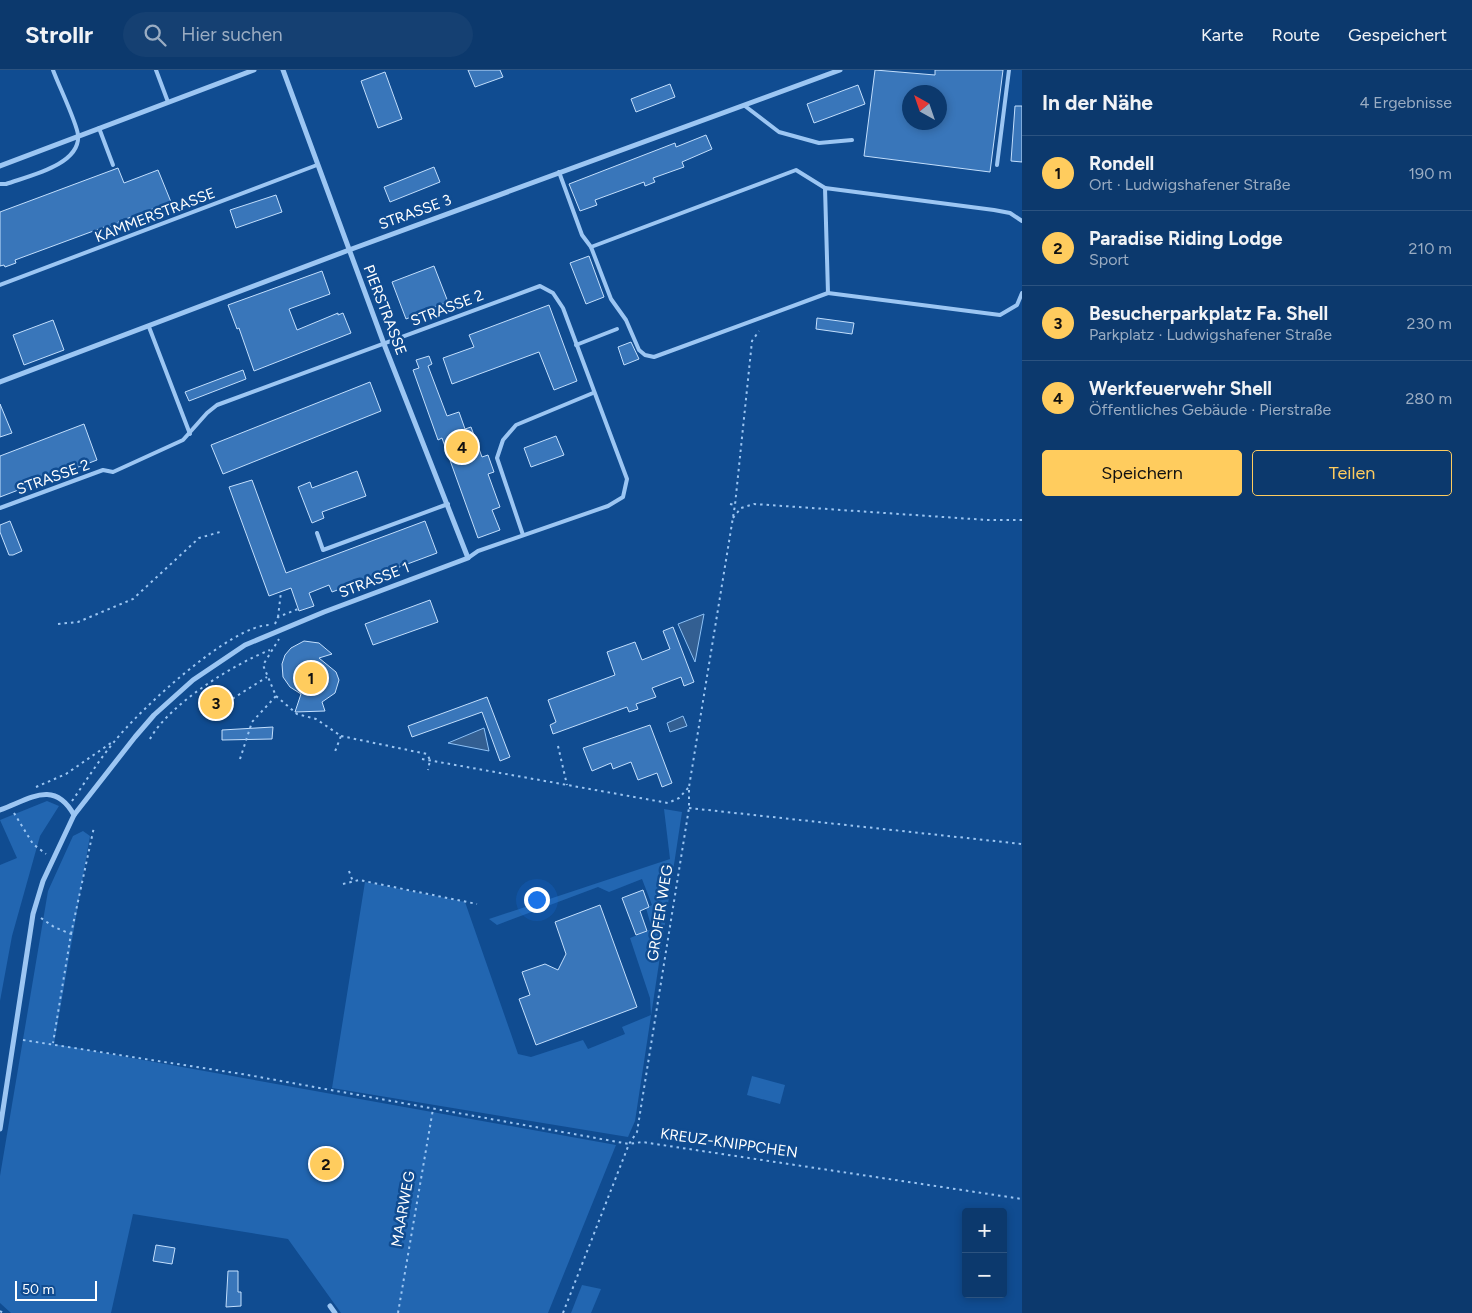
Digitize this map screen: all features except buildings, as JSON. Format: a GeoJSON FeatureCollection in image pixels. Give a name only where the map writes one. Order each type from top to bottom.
{"type":"FeatureCollection","features":[{"type":"Feature","properties":{"kind":"street"},"geometry":{"type":"LineString","coordinates":[[0,166],[254,70]]}},
{"type":"Feature","properties":{"kind":"street","name":"PIERSTRASSE"},"geometry":{"type":"LineString","coordinates":[[283,70],[384,344],[468,558]]}},
{"type":"Feature","properties":{"kind":"street","name":"STRASSE 3"},"geometry":{"type":"LineString","coordinates":[[0,382],[559,172],[840,70]]}},
{"type":"Feature","properties":{"kind":"street","name":"STRASSE 1"},"geometry":{"type":"LineString","coordinates":[[0,1129],[33,914],[43,881],[74,815],[121,752],[154,715],[193,680],[245,645],[468,558]]}},
{"type":"Feature","properties":{"kind":"street"},"geometry":{"type":"LineString","coordinates":[[0,810],[46,794],[57,795],[69,805],[74,815]]}},
{"type":"Feature","properties":{"kind":"street"},"geometry":{"type":"LineString","coordinates":[[330,1306],[335,1313]]}},
{"type":"Feature","properties":{"kind":"lane"},"geometry":{"type":"LineString","coordinates":[[0,184],[6,184],[62,163],[74,151],[78,136],[53,70]]}},
{"type":"Feature","properties":{"kind":"lane"},"geometry":{"type":"LineString","coordinates":[[156,70],[168,102]]}},
{"type":"Feature","properties":{"kind":"lane"},"geometry":{"type":"LineString","coordinates":[[997,165],[1009,70]]}},
{"type":"Feature","properties":{"kind":"lane"},"geometry":{"type":"LineString","coordinates":[[745,106],[779,132],[819,143],[852,140]]}},
{"type":"Feature","properties":{"kind":"lane"},"geometry":{"type":"LineString","coordinates":[[99,128],[113,165]]}},
{"type":"Feature","properties":{"kind":"lane","name":"KAMMERSTRASSE"},"geometry":{"type":"LineString","coordinates":[[0,285],[317,165]]}},
{"type":"Feature","properties":{"kind":"lane"},"geometry":{"type":"LineString","coordinates":[[591,247],[796,170],[825,188],[994,210],[1010,213],[1022,221]]}},
{"type":"Feature","properties":{"kind":"lane"},"geometry":{"type":"LineString","coordinates":[[559,172],[582,235],[591,247],[612,300],[626,320],[639,350],[645,355],[654,356],[798,302],[828,293],[1000,315],[1017,305],[1022,293]]}},
{"type":"Feature","properties":{"kind":"lane"},"geometry":{"type":"LineString","coordinates":[[825,188],[828,293]]}},
{"type":"Feature","properties":{"kind":"lane","name":"STRASSE 2"},"geometry":{"type":"LineString","coordinates":[[0,508],[103,470],[113,472],[183,440],[207,413],[217,405],[540,286],[553,293],[563,308],[593,393],[628,479],[623,497],[608,506],[478,551],[468,558]]}},
{"type":"Feature","properties":{"kind":"lane"},"geometry":{"type":"LineString","coordinates":[[149,327],[190,434]]}},
{"type":"Feature","properties":{"kind":"lane"},"geometry":{"type":"LineString","coordinates":[[576,345],[617,329]]}},
{"type":"Feature","properties":{"kind":"lane"},"geometry":{"type":"LineString","coordinates":[[523,536],[497,458],[502,440],[516,425],[593,393]]}},
{"type":"Feature","properties":{"kind":"lane"},"geometry":{"type":"LineString","coordinates":[[317,533],[323,550],[448,504]]}},
{"type":"Feature","properties":{"kind":"path","name":"GROFER WEG"},"geometry":{"type":"LineString","coordinates":[[563,1313],[630,1144],[637,1132],[689,808],[689,787],[735,505],[752,340],[759,331]]}},
{"type":"Feature","properties":{"kind":"path"},"geometry":{"type":"LineString","coordinates":[[730,504],[735,505]]}},
{"type":"Feature","properties":{"kind":"path"},"geometry":{"type":"LineString","coordinates":[[732,518],[741,508],[754,504],[987,520],[1022,520]]}},
{"type":"Feature","properties":{"kind":"path"},"geometry":{"type":"LineString","coordinates":[[58,624],[78,622],[133,599],[199,538],[220,532]]}},
{"type":"Feature","properties":{"kind":"path"},"geometry":{"type":"LineString","coordinates":[[274,626],[278,617],[281,592]]}},
{"type":"Feature","properties":{"kind":"path"},"geometry":{"type":"LineString","coordinates":[[278,617],[298,609]]}},
{"type":"Feature","properties":{"kind":"path"},"geometry":{"type":"LineString","coordinates":[[69,805],[114,741],[143,709],[214,652],[259,625],[290,626]]}},
{"type":"Feature","properties":{"kind":"path"},"geometry":{"type":"LineString","coordinates":[[276,632],[279,638],[270,650],[263,665],[276,696],[297,714],[316,719],[341,736],[427,754],[430,760],[428,770]]}},
{"type":"Feature","properties":{"kind":"path"},"geometry":{"type":"LineString","coordinates":[[150,739],[155,730],[200,690],[250,658],[270,650]]}},
{"type":"Feature","properties":{"kind":"path"},"geometry":{"type":"LineString","coordinates":[[205,716],[267,677]]}},
{"type":"Feature","properties":{"kind":"path"},"geometry":{"type":"LineString","coordinates":[[240,759],[252,722],[276,696]]}},
{"type":"Feature","properties":{"kind":"path"},"geometry":{"type":"LineString","coordinates":[[334,754],[341,736]]}},
{"type":"Feature","properties":{"kind":"path"},"geometry":{"type":"LineString","coordinates":[[30,790],[66,774],[114,741]]}},
{"type":"Feature","properties":{"kind":"path"},"geometry":{"type":"LineString","coordinates":[[558,746],[567,785]]}},
{"type":"Feature","properties":{"kind":"path"},"geometry":{"type":"LineString","coordinates":[[422,759],[668,803],[679,798],[689,787]]}},
{"type":"Feature","properties":{"kind":"path"},"geometry":{"type":"LineString","coordinates":[[10,806],[33,844],[46,854]]}},
{"type":"Feature","properties":{"kind":"path"},"geometry":{"type":"LineString","coordinates":[[689,808],[1022,844]]}},
{"type":"Feature","properties":{"kind":"path"},"geometry":{"type":"LineString","coordinates":[[53,1043],[71,934],[94,828]]}},
{"type":"Feature","properties":{"kind":"path"},"geometry":{"type":"LineString","coordinates":[[43,861],[50,846]]}},
{"type":"Feature","properties":{"kind":"path"},"geometry":{"type":"LineString","coordinates":[[349,871],[353,882]]}},
{"type":"Feature","properties":{"kind":"path"},"geometry":{"type":"LineString","coordinates":[[342,884],[359,880],[478,904]]}},
{"type":"Feature","properties":{"kind":"path"},"geometry":{"type":"LineString","coordinates":[[33,914],[54,927],[71,934]]}},
{"type":"Feature","properties":{"kind":"path","name":"KREUZ-KNIPPCHEN"},"geometry":{"type":"LineString","coordinates":[[14,1039],[53,1043],[248,1075],[630,1144],[642,1142],[1022,1199]]}},
{"type":"Feature","properties":{"kind":"path","name":"MAARWEG"},"geometry":{"type":"LineString","coordinates":[[398,1313],[433,1109]]}},
{"type":"Feature","properties":{"kind":"shaded area"},"geometry":{"type":"Polygon","coordinates":[[[704,614],[695,662],[678,624],[704,614]]]}},
{"type":"Feature","properties":{"kind":"shaded area"},"geometry":{"type":"Polygon","coordinates":[[[683,716],[687,726],[670,732],[667,723],[683,716]]]}},
{"type":"Feature","properties":{"kind":"shaded area"},"geometry":{"type":"Polygon","coordinates":[[[484,728],[489,751],[448,743],[484,728]]]}},
{"type":"Feature","properties":{"kind":"shaded area"},"geometry":{"type":"Polygon","coordinates":[[[47,801],[59,806],[40,836],[12,936],[0,1001],[0,865],[17,858],[0,820],[47,801]]]}},
{"type":"Feature","properties":{"kind":"shaded area"},"geometry":{"type":"Polygon","coordinates":[[[664,809],[682,812],[635,1121],[628,1137],[332,1088],[365,882],[465,902],[518,1054],[531,1057],[583,1040],[588,1049],[625,1034],[622,1027],[651,1015],[650,998],[630,938],[652,929],[646,908],[652,905],[642,879],[609,892],[598,887],[497,925],[489,919],[670,859],[664,809]]]}},
{"type":"Feature","properties":{"kind":"shaded area"},"geometry":{"type":"Polygon","coordinates":[[[83,831],[90,836],[54,1044],[616,1145],[548,1313],[341,1313],[288,1239],[133,1214],[111,1313],[11,1313],[0,1303],[0,1176],[48,891],[73,836],[83,831]]]}},
{"type":"Feature","properties":{"kind":"shaded area"},"geometry":{"type":"Polygon","coordinates":[[[752,1076],[785,1085],[780,1104],[747,1095],[752,1076]]]}},
{"type":"Feature","properties":{"kind":"shaded area"},"geometry":{"type":"Polygon","coordinates":[[[582,1285],[601,1289],[591,1313],[571,1313],[582,1285]]]}},
{"type":"Feature","properties":{"kind":"place","name":"Werkfeuerwehr Shell"},"geometry":{"type":"Point","coordinates":[462,447]}},
{"type":"Feature","properties":{"kind":"place","name":"Rondell"},"geometry":{"type":"Point","coordinates":[311,678]}},
{"type":"Feature","properties":{"kind":"place","name":"Besucherparkplatz Fa. Shell"},"geometry":{"type":"Point","coordinates":[216,703]}},
{"type":"Feature","properties":{"kind":"place","name":"Paradise Riding Lodge"},"geometry":{"type":"Point","coordinates":[326,1164]}}]}
